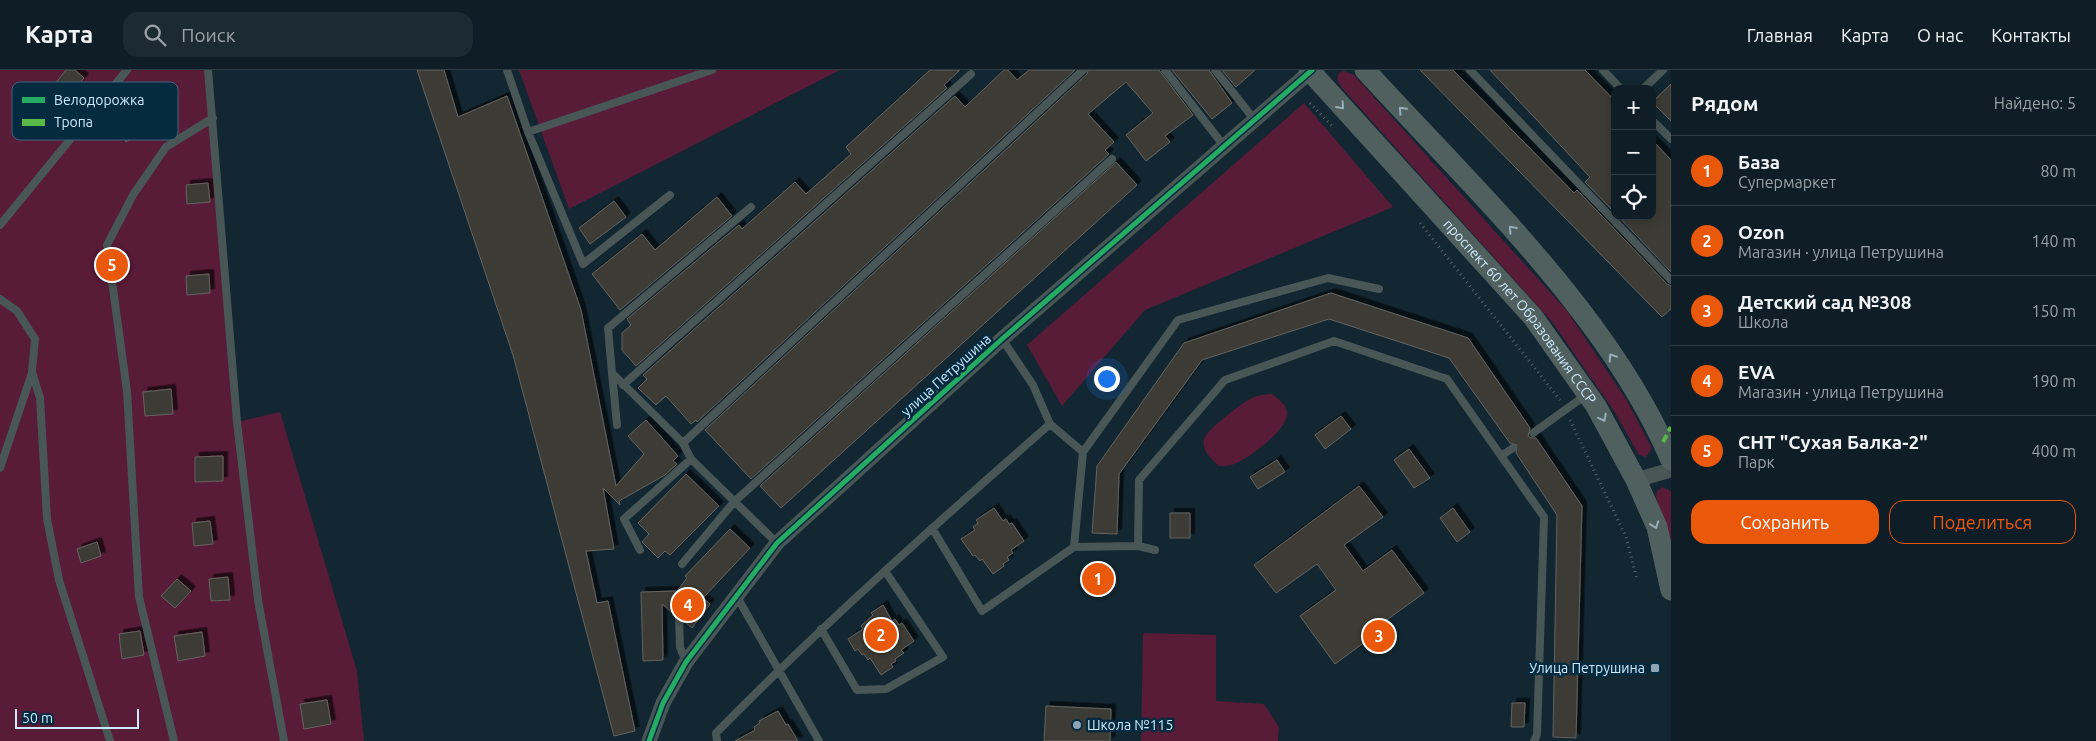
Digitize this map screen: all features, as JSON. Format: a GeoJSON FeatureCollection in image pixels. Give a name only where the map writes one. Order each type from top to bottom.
{"type":"FeatureCollection","features":[{"type":"Feature","properties":{"kind":"main road"},"geometry":{"type":"LineString","coordinates":[[1365,70],[1513,231],[1582,310],[1635,391],[1671,460]]}},
{"type":"Feature","properties":{"kind":"main road","name":"проспект 60 лет Образования СССР"},"geometry":{"type":"LineString","coordinates":[[1310,71],[1533,317],[1588,394],[1636,480],[1657,527],[1671,590]]}},
{"type":"Feature","properties":{"kind":"street","name":"улица Петрушина"},"geometry":{"type":"LineString","coordinates":[[649,741],[663,703],[686,662],[736,594],[777,543],[1002,339],[1310,71]]}},
{"type":"Feature","properties":{"kind":"street"},"geometry":{"type":"LineString","coordinates":[[1636,480],[1671,470]]}},
{"type":"Feature","properties":{"kind":"lane"},"geometry":{"type":"LineString","coordinates":[[117,82],[127,70]]}},
{"type":"Feature","properties":{"kind":"lane"},"geometry":{"type":"LineString","coordinates":[[208,70],[237,422],[258,600],[284,741]]}},
{"type":"Feature","properties":{"kind":"lane"},"geometry":{"type":"LineString","coordinates":[[507,70],[528,132],[583,264],[670,195]]}},
{"type":"Feature","properties":{"kind":"lane"},"geometry":{"type":"LineString","coordinates":[[528,132],[712,70]]}},
{"type":"Feature","properties":{"kind":"lane"},"geometry":{"type":"LineString","coordinates":[[684,443],[1083,70]]}},
{"type":"Feature","properties":{"kind":"lane"},"geometry":{"type":"LineString","coordinates":[[1165,70],[1224,146]]}},
{"type":"Feature","properties":{"kind":"lane"},"geometry":{"type":"LineString","coordinates":[[1215,70],[1254,119]]}},
{"type":"Feature","properties":{"kind":"lane"},"geometry":{"type":"LineString","coordinates":[[1470,70],[1671,280]]}},
{"type":"Feature","properties":{"kind":"lane"},"geometry":{"type":"LineString","coordinates":[[1603,70],[1617,85]]}},
{"type":"Feature","properties":{"kind":"lane"},"geometry":{"type":"LineString","coordinates":[[1647,85],[1663,70]]}},
{"type":"Feature","properties":{"kind":"lane"},"geometry":{"type":"LineString","coordinates":[[623,385],[971,74]]}},
{"type":"Feature","properties":{"kind":"lane"},"geometry":{"type":"LineString","coordinates":[[174,741],[139,597],[127,391],[107,245],[133,195],[166,148],[213,118]]}},
{"type":"Feature","properties":{"kind":"lane"},"geometry":{"type":"LineString","coordinates":[[1656,124],[1671,139]]}},
{"type":"Feature","properties":{"kind":"lane"},"geometry":{"type":"LineString","coordinates":[[0,225],[70,140]]}},
{"type":"Feature","properties":{"kind":"lane"},"geometry":{"type":"LineString","coordinates":[[682,564],[734,502],[1112,159]]}},
{"type":"Feature","properties":{"kind":"lane"},"geometry":{"type":"LineString","coordinates":[[618,426],[608,328],[751,207]]}},
{"type":"Feature","properties":{"kind":"lane"},"geometry":{"type":"LineString","coordinates":[[1074,547],[1083,452],[1178,320],[1328,278],[1379,289]]}},
{"type":"Feature","properties":{"kind":"lane"},"geometry":{"type":"LineString","coordinates":[[0,299],[17,311],[35,339],[32,372],[0,468]]}},
{"type":"Feature","properties":{"kind":"lane"},"geometry":{"type":"LineString","coordinates":[[1002,339],[1033,384],[1050,424],[1083,452]]}},
{"type":"Feature","properties":{"kind":"lane"},"geometry":{"type":"LineString","coordinates":[[1138,546],[1139,480],[1225,380],[1334,341],[1447,379],[1544,517],[1537,736],[1534,741]]}},
{"type":"Feature","properties":{"kind":"lane"},"geometry":{"type":"LineString","coordinates":[[32,372],[40,398],[47,519],[57,572],[110,741]]}},
{"type":"Feature","properties":{"kind":"lane"},"geometry":{"type":"LineString","coordinates":[[612,373],[684,443],[691,459],[777,543]]}},
{"type":"Feature","properties":{"kind":"lane"},"geometry":{"type":"LineString","coordinates":[[1533,433],[1588,394]]}},
{"type":"Feature","properties":{"kind":"lane"},"geometry":{"type":"LineString","coordinates":[[717,741],[716,732],[778,669],[932,528],[1050,424]]}},
{"type":"Feature","properties":{"kind":"lane"},"geometry":{"type":"LineString","coordinates":[[1501,456],[1513,448]]}},
{"type":"Feature","properties":{"kind":"lane"},"geometry":{"type":"LineString","coordinates":[[640,550],[624,519],[691,459]]}},
{"type":"Feature","properties":{"kind":"lane"},"geometry":{"type":"LineString","coordinates":[[932,528],[982,611],[1074,547],[1138,546],[1155,550]]}},
{"type":"Feature","properties":{"kind":"lane"},"geometry":{"type":"LineString","coordinates":[[821,629],[857,690],[886,689],[943,657],[885,571]]}},
{"type":"Feature","properties":{"kind":"lane"},"geometry":{"type":"LineString","coordinates":[[736,594],[819,741]]}},
{"type":"Feature","properties":{"kind":"lane"},"geometry":{"type":"LineString","coordinates":[[679,618],[680,646],[686,662]]}},
{"type":"Feature","properties":{"kind":"path"},"geometry":{"type":"LineString","coordinates":[[1310,103],[1337,132]]}},
{"type":"Feature","properties":{"kind":"path"},"geometry":{"type":"LineString","coordinates":[[1417,219],[1558,396],[1626,537],[1637,580]]}},
{"type":"Feature","properties":{"kind":"shaded area"},"geometry":{"type":"Polygon","coordinates":[[[0,70],[208,70],[237,422],[280,412],[357,671],[364,741],[0,741],[0,70]]]}},
{"type":"Feature","properties":{"kind":"shaded area"},"geometry":{"type":"Polygon","coordinates":[[[519,70],[840,70],[569,209],[519,70]]]}},
{"type":"Feature","properties":{"kind":"shaded area"},"geometry":{"type":"Polygon","coordinates":[[[1344,71],[1354,75],[1567,311],[1627,401],[1652,448],[1646,457],[1639,455],[1614,411],[1553,323],[1342,88],[1337,80],[1339,73],[1344,71]]]}},
{"type":"Feature","properties":{"kind":"shaded area"},"geometry":{"type":"Polygon","coordinates":[[[1304,103],[1393,207],[1145,310],[1062,406],[1027,345],[1304,103]]]}},
{"type":"Feature","properties":{"kind":"shaded area"},"geometry":{"type":"Polygon","coordinates":[[[1264,394],[1272,394],[1283,403],[1287,411],[1282,426],[1276,434],[1249,456],[1232,465],[1219,466],[1210,458],[1203,443],[1211,429],[1252,398],[1264,394]]]}},
{"type":"Feature","properties":{"kind":"shaded area"},"geometry":{"type":"Polygon","coordinates":[[[1662,487],[1671,491],[1671,544],[1656,497],[1657,491],[1662,487]]]}},
{"type":"Feature","properties":{"kind":"shaded area"},"geometry":{"type":"Polygon","coordinates":[[[1143,633],[1216,635],[1216,701],[1264,704],[1279,727],[1278,741],[1141,741],[1143,633]]]}},
{"type":"Feature","properties":{"kind":"building"},"geometry":{"type":"Polygon","coordinates":[[[66,70],[75,70],[84,78],[81,82],[56,82],[66,70]]]}},
{"type":"Feature","properties":{"kind":"building"},"geometry":{"type":"Polygon","coordinates":[[[417,70],[444,70],[458,117],[507,96],[581,310],[616,486],[644,454],[628,436],[646,420],[678,456],[673,461],[677,464],[665,475],[619,501],[620,505],[603,488],[614,549],[586,551],[597,603],[608,601],[635,731],[614,736],[513,355],[417,70]]]}},
{"type":"Feature","properties":{"kind":"building"},"geometry":{"type":"Polygon","coordinates":[[[930,70],[960,70],[944,85],[947,88],[636,366],[622,350],[622,333],[631,325],[627,319],[739,225],[742,229],[795,182],[806,194],[851,154],[846,147],[930,70]]]}},
{"type":"Feature","properties":{"kind":"building"},"geometry":{"type":"Polygon","coordinates":[[[1004,70],[1008,70],[1017,80],[1029,70],[1075,70],[697,422],[696,420],[691,424],[666,396],[656,405],[638,388],[647,379],[643,375],[955,96],[965,107],[1004,70]]]}},
{"type":"Feature","properties":{"kind":"building"},"geometry":{"type":"Polygon","coordinates":[[[1088,70],[1159,70],[1193,115],[1165,136],[1170,142],[1146,161],[1126,135],[1153,113],[1126,82],[1088,114],[1114,142],[1105,150],[1109,154],[751,479],[705,430],[1087,74],[1088,70]]]}},
{"type":"Feature","properties":{"kind":"building"},"geometry":{"type":"Polygon","coordinates":[[[1172,70],[1209,70],[1232,103],[1212,119],[1172,70]]]}},
{"type":"Feature","properties":{"kind":"building"},"geometry":{"type":"Polygon","coordinates":[[[1222,70],[1255,70],[1236,87],[1222,70]]]}},
{"type":"Feature","properties":{"kind":"building"},"geometry":{"type":"Polygon","coordinates":[[[1420,70],[1453,70],[1574,193],[1577,190],[1671,286],[1671,309],[1662,317],[1420,70]]]}},
{"type":"Feature","properties":{"kind":"building"},"geometry":{"type":"Polygon","coordinates":[[[1490,70],[1585,70],[1611,97],[1611,209],[1585,182],[1590,177],[1490,70]]]}},
{"type":"Feature","properties":{"kind":"building"},"geometry":{"type":"Polygon","coordinates":[[[1671,84],[1671,121],[1656,106],[1656,98],[1671,84]]]}},
{"type":"Feature","properties":{"kind":"building"},"geometry":{"type":"Polygon","coordinates":[[[1656,144],[1671,160],[1671,272],[1622,220],[1656,220],[1656,144]]]}},
{"type":"Feature","properties":{"kind":"building"},"geometry":{"type":"Polygon","coordinates":[[[1116,162],[1137,185],[781,508],[760,486],[1116,162]]]}},
{"type":"Feature","properties":{"kind":"building"},"geometry":{"type":"Polygon","coordinates":[[[208,183],[210,202],[187,204],[186,185],[208,183]]]}},
{"type":"Feature","properties":{"kind":"building"},"geometry":{"type":"Polygon","coordinates":[[[717,197],[732,216],[620,310],[592,274],[642,234],[655,250],[717,197]]]}},
{"type":"Feature","properties":{"kind":"building"},"geometry":{"type":"Polygon","coordinates":[[[614,201],[626,217],[590,244],[579,228],[614,201]]]}},
{"type":"Feature","properties":{"kind":"building"},"geometry":{"type":"Polygon","coordinates":[[[209,274],[210,293],[187,295],[186,276],[209,274]]]}},
{"type":"Feature","properties":{"kind":"building"},"geometry":{"type":"Polygon","coordinates":[[[1331,293],[1468,338],[1530,428],[1528,436],[1536,438],[1582,506],[1576,738],[1553,737],[1557,515],[1516,453],[1517,445],[1510,443],[1449,358],[1329,319],[1202,360],[1119,474],[1117,534],[1092,533],[1097,466],[1184,343],[1331,293]]]}},
{"type":"Feature","properties":{"kind":"building"},"geometry":{"type":"Polygon","coordinates":[[[171,389],[173,414],[145,416],[143,392],[171,389]]]}},
{"type":"Feature","properties":{"kind":"building"},"geometry":{"type":"Polygon","coordinates":[[[1341,416],[1351,429],[1325,449],[1315,435],[1341,416]]]}},
{"type":"Feature","properties":{"kind":"building"},"geometry":{"type":"Polygon","coordinates":[[[1409,449],[1430,478],[1414,488],[1394,460],[1409,449]]]}},
{"type":"Feature","properties":{"kind":"building"},"geometry":{"type":"Polygon","coordinates":[[[223,456],[223,481],[195,482],[195,457],[223,456]]]}},
{"type":"Feature","properties":{"kind":"building"},"geometry":{"type":"Polygon","coordinates":[[[1277,460],[1285,472],[1258,489],[1250,477],[1277,460]]]}},
{"type":"Feature","properties":{"kind":"building"},"geometry":{"type":"Polygon","coordinates":[[[686,474],[719,506],[670,555],[665,551],[658,558],[642,542],[649,534],[638,523],[686,474]]]}},
{"type":"Feature","properties":{"kind":"building"},"geometry":{"type":"Polygon","coordinates":[[[1359,486],[1383,517],[1344,545],[1363,571],[1392,550],[1424,593],[1370,632],[1373,636],[1335,664],[1300,616],[1336,590],[1317,564],[1276,593],[1254,565],[1359,486]]]}},
{"type":"Feature","properties":{"kind":"building"},"geometry":{"type":"Polygon","coordinates":[[[994,508],[1003,521],[1006,519],[1009,524],[1012,523],[1024,541],[1011,550],[1013,553],[1007,557],[1009,560],[993,574],[982,559],[980,561],[975,555],[973,556],[961,539],[975,530],[973,527],[978,523],[976,520],[994,508]]]}},
{"type":"Feature","properties":{"kind":"building"},"geometry":{"type":"Polygon","coordinates":[[[1453,508],[1470,532],[1457,542],[1440,518],[1453,508]]]}},
{"type":"Feature","properties":{"kind":"building"},"geometry":{"type":"Polygon","coordinates":[[[1170,513],[1190,513],[1190,538],[1170,538],[1170,513]]]}},
{"type":"Feature","properties":{"kind":"building"},"geometry":{"type":"Polygon","coordinates":[[[210,521],[213,544],[194,546],[192,523],[210,521]]]}},
{"type":"Feature","properties":{"kind":"building"},"geometry":{"type":"Polygon","coordinates":[[[730,529],[750,548],[703,598],[710,604],[692,628],[685,622],[682,612],[674,614],[662,604],[663,660],[643,661],[641,592],[677,591],[687,578],[685,576],[730,529]]]}},
{"type":"Feature","properties":{"kind":"building"},"geometry":{"type":"Polygon","coordinates":[[[97,542],[101,556],[81,563],[77,549],[97,542]]]}},
{"type":"Feature","properties":{"kind":"building"},"geometry":{"type":"Polygon","coordinates":[[[1106,572],[1107,586],[1083,587],[1082,574],[1106,572]]]}},
{"type":"Feature","properties":{"kind":"building"},"geometry":{"type":"Polygon","coordinates":[[[228,577],[230,600],[211,601],[209,579],[228,577]]]}},
{"type":"Feature","properties":{"kind":"building"},"geometry":{"type":"Polygon","coordinates":[[[177,579],[191,591],[175,608],[161,596],[177,579]]]}},
{"type":"Feature","properties":{"kind":"building"},"geometry":{"type":"Polygon","coordinates":[[[883,605],[892,621],[895,619],[899,625],[902,623],[914,641],[901,650],[904,653],[891,664],[893,667],[881,675],[870,658],[868,660],[858,649],[855,651],[848,639],[863,629],[861,626],[873,615],[871,613],[883,605]]]}},
{"type":"Feature","properties":{"kind":"building"},"geometry":{"type":"Polygon","coordinates":[[[140,631],[144,655],[122,659],[119,634],[140,631]]]}},
{"type":"Feature","properties":{"kind":"building"},"geometry":{"type":"Polygon","coordinates":[[[202,632],[205,656],[178,661],[174,636],[202,632]]]}},
{"type":"Feature","properties":{"kind":"building"},"geometry":{"type":"Polygon","coordinates":[[[327,700],[331,724],[304,729],[300,704],[327,700]]]}},
{"type":"Feature","properties":{"kind":"building"},"geometry":{"type":"Polygon","coordinates":[[[1512,703],[1525,703],[1524,727],[1511,727],[1512,703]]]}},
{"type":"Feature","properties":{"kind":"building","name":"Школа №115"},"geometry":{"type":"Polygon","coordinates":[[[1046,706],[1111,709],[1110,741],[1044,741],[1046,706]]]}},
{"type":"Feature","properties":{"kind":"building"},"geometry":{"type":"Polygon","coordinates":[[[778,711],[798,741],[735,741],[755,730],[754,727],[760,723],[759,721],[778,711]]]}},
{"type":"Feature","properties":{"kind":"marked path"},"geometry":{"type":"LineString","coordinates":[[1663,442],[1671,427]]}},
{"type":"Feature","properties":{"kind":"cycle path"},"geometry":{"type":"LineString","coordinates":[[649,741],[663,703],[686,662],[777,543],[1002,339],[1312,70]]}},
{"type":"Feature","properties":{"kind":"place","name":"СНТ \"Сухая Балка-2\""},"geometry":{"type":"Point","coordinates":[112,265]}},
{"type":"Feature","properties":{"kind":"place","name":"База"},"geometry":{"type":"Point","coordinates":[1098,579]}},
{"type":"Feature","properties":{"kind":"place","name":"EVA"},"geometry":{"type":"Point","coordinates":[688,605]}},
{"type":"Feature","properties":{"kind":"place","name":"Ozon"},"geometry":{"type":"Point","coordinates":[881,635]}},
{"type":"Feature","properties":{"kind":"place","name":"Детский сад №308"},"geometry":{"type":"Point","coordinates":[1379,636]}},
{"type":"Feature","properties":{"kind":"place","name":"Улица Петрушина"},"geometry":{"type":"Point","coordinates":[1655,668]}},
{"type":"Feature","properties":{"kind":"place","name":"Школа №115"},"geometry":{"type":"Point","coordinates":[1077,725]}}]}
